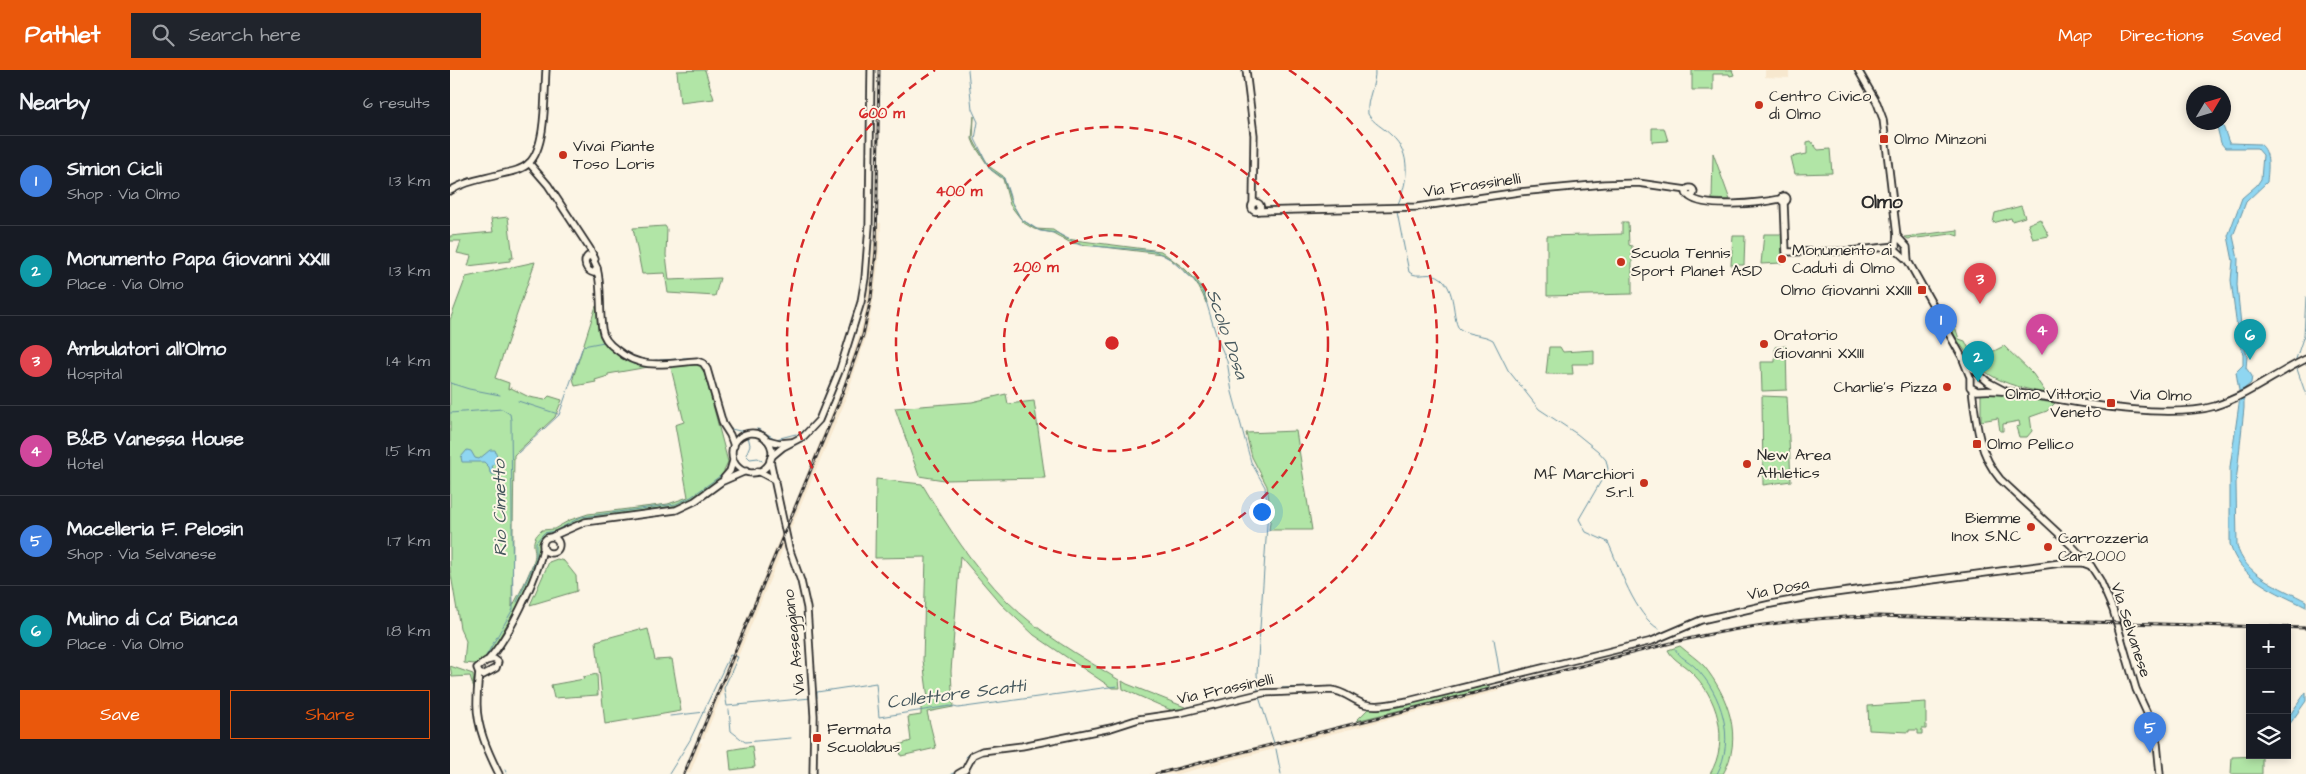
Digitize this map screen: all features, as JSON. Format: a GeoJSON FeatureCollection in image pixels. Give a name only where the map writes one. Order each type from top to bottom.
{"type":"FeatureCollection","features":[{"type":"Feature","properties":{"kind":"street"},"geometry":{"type":"LineString","coordinates":[[450,191],[467,183],[519,169],[529,163],[540,146],[546,70]]}},
{"type":"Feature","properties":{"kind":"street"},"geometry":{"type":"LineString","coordinates":[[482,674],[477,667],[488,660],[497,648],[528,592],[540,565],[544,540],[585,522],[676,510],[695,501],[721,482],[746,471],[758,471],[764,468],[771,458],[808,433],[821,416],[840,369],[861,302],[865,278],[869,226],[870,70]]}},
{"type":"Feature","properties":{"kind":"street","name":"Via Frassinelli"},"geometry":{"type":"LineString","coordinates":[[1246,70],[1254,135],[1252,183],[1254,196],[1258,206],[1269,210],[1401,208],[1545,189],[1638,183],[1678,190],[1701,201],[1747,203],[1780,200],[1786,252],[1898,248]]}},
{"type":"Feature","properties":{"kind":"street"},"geometry":{"type":"LineString","coordinates":[[1858,70],[1877,102],[1884,125],[1898,248]]}},
{"type":"Feature","properties":{"kind":"street"},"geometry":{"type":"LineString","coordinates":[[529,163],[548,185],[588,246],[594,259],[595,270],[601,282],[600,316],[604,335],[614,349],[628,359],[642,364],[697,361],[706,366],[726,429],[734,446],[730,471],[721,482]]}},
{"type":"Feature","properties":{"kind":"street"},"geometry":{"type":"LineString","coordinates":[[588,246],[588,256],[585,259],[586,265],[589,270],[595,270]]}},
{"type":"Feature","properties":{"kind":"street","name":"Via Olmo"},"geometry":{"type":"LineString","coordinates":[[1898,248],[1908,261],[1962,357],[1972,389],[2005,391],[2102,406],[2181,411],[2214,406],[2236,398],[2304,360]]}},
{"type":"Feature","properties":{"kind":"street"},"geometry":{"type":"LineString","coordinates":[[588,256],[594,259]]}},
{"type":"Feature","properties":{"kind":"street","name":"Via Olmo"},"geometry":{"type":"LineString","coordinates":[[1962,357],[1986,381],[2005,391]]}},
{"type":"Feature","properties":{"kind":"street"},"geometry":{"type":"LineString","coordinates":[[1970,380],[1978,374]]}},
{"type":"Feature","properties":{"kind":"street"},"geometry":{"type":"LineString","coordinates":[[1982,390],[1986,381]]}},
{"type":"Feature","properties":{"kind":"street","name":"Via Selvanese"},"geometry":{"type":"LineString","coordinates":[[1972,389],[1980,442],[1994,472],[2080,554],[2091,566],[2106,592],[2136,689],[2153,726],[2160,774]]}},
{"type":"Feature","properties":{"kind":"street","name":"Via Selvanese"},"geometry":{"type":"LineString","coordinates":[[1975,418],[1976,396],[1982,390]]}},
{"type":"Feature","properties":{"kind":"street"},"geometry":{"type":"LineString","coordinates":[[726,429],[742,436],[758,434],[767,440],[793,442]]}},
{"type":"Feature","properties":{"kind":"street"},"geometry":{"type":"LineString","coordinates":[[734,446],[742,436]]}},
{"type":"Feature","properties":{"kind":"street","name":"Via Asseggiano"},"geometry":{"type":"LineString","coordinates":[[767,440],[771,448],[771,458],[789,548],[802,583],[808,610],[814,716],[813,774]]}},
{"type":"Feature","properties":{"kind":"street"},"geometry":{"type":"LineString","coordinates":[[733,459],[737,465],[746,471]]}},
{"type":"Feature","properties":{"kind":"street"},"geometry":{"type":"LineString","coordinates":[[758,471],[775,480]]}},
{"type":"Feature","properties":{"kind":"street"},"geometry":{"type":"LineString","coordinates":[[540,565],[551,553],[558,550],[564,531]]}},
{"type":"Feature","properties":{"kind":"street"},"geometry":{"type":"LineString","coordinates":[[553,536],[559,542]]}},
{"type":"Feature","properties":{"kind":"street"},"geometry":{"type":"LineString","coordinates":[[2071,561],[2072,546]]}},
{"type":"Feature","properties":{"kind":"street"},"geometry":{"type":"LineString","coordinates":[[544,549],[551,553]]}},
{"type":"Feature","properties":{"kind":"street"},"geometry":{"type":"LineString","coordinates":[[2071,561],[2080,554]]}},
{"type":"Feature","properties":{"kind":"street"},"geometry":{"type":"LineString","coordinates":[[2071,561],[2083,562],[2091,566]]}},
{"type":"Feature","properties":{"kind":"street","name":"Via Dosa"},"geometry":{"type":"LineString","coordinates":[[1506,678],[1652,641],[1701,620],[1772,604],[1819,595],[2071,561]]}},
{"type":"Feature","properties":{"kind":"street"},"geometry":{"type":"LineString","coordinates":[[482,674],[496,668],[498,664],[496,660],[497,648]]}},
{"type":"Feature","properties":{"kind":"street"},"geometry":{"type":"LineString","coordinates":[[488,660],[496,660]]}},
{"type":"Feature","properties":{"kind":"street"},"geometry":{"type":"LineString","coordinates":[[482,674],[478,688],[478,718],[488,750],[499,774]]}},
{"type":"Feature","properties":{"kind":"street","name":"Via Frassinelli"},"geometry":{"type":"LineString","coordinates":[[958,774],[965,770],[973,756],[982,750],[1022,746],[1111,728],[1260,693],[1291,690],[1335,690],[1366,705],[1381,705],[1430,697],[1506,678]]}},
{"type":"Feature","properties":{"kind":"shaded area"},"geometry":{"type":"Polygon","coordinates":[[[1765,70],[1789,70],[1789,78],[1765,77],[1765,70]]]}},
{"type":"Feature","properties":{"kind":"shaded area"},"geometry":{"type":"Polygon","coordinates":[[[876,223],[881,223],[879,259],[867,334],[844,404],[788,535],[786,525],[844,383],[864,318],[876,223]]]}},
{"type":"Feature","properties":{"kind":"shaded area"},"geometry":{"type":"Polygon","coordinates":[[[783,530],[786,541],[704,738],[698,737],[783,530]]]}},
{"type":"Feature","properties":{"kind":"shaded area"},"geometry":{"type":"Polygon","coordinates":[[[1503,685],[1499,691],[1280,747],[1279,742],[1503,685]]]}},
{"type":"Feature","properties":{"kind":"shaded area"},"geometry":{"type":"Polygon","coordinates":[[[697,741],[702,743],[690,773],[682,774],[697,741]]]}},
{"type":"Feature","properties":{"kind":"shaded area"},"geometry":{"type":"Polygon","coordinates":[[[1272,743],[1274,749],[1178,774],[1149,774],[1272,743]]]}},
{"type":"Feature","properties":{"kind":"green space"},"geometry":{"type":"Polygon","coordinates":[[[705,70],[714,99],[680,103],[677,71],[705,70]]]}},
{"type":"Feature","properties":{"kind":"green space"},"geometry":{"type":"Polygon","coordinates":[[[1692,70],[1732,70],[1734,75],[1713,74],[1713,90],[1692,90],[1692,70]]]}},
{"type":"Feature","properties":{"kind":"green space"},"geometry":{"type":"Polygon","coordinates":[[[974,116],[973,139],[990,167],[1003,176],[1011,202],[1021,219],[1036,229],[1053,230],[1066,239],[1161,251],[1185,269],[1198,282],[1205,292],[1207,303],[1189,274],[1162,254],[1071,243],[1053,233],[1034,229],[1024,223],[1010,205],[1003,179],[991,170],[975,146],[972,139],[974,116]]]}},
{"type":"Feature","properties":{"kind":"green space"},"geometry":{"type":"Polygon","coordinates":[[[1652,128],[1664,128],[1668,141],[1652,142],[1652,128]]]}},
{"type":"Feature","properties":{"kind":"green space"},"geometry":{"type":"Polygon","coordinates":[[[1811,141],[1818,150],[1830,149],[1832,173],[1795,174],[1791,157],[1807,154],[1807,142],[1811,141]]]}},
{"type":"Feature","properties":{"kind":"green space"},"geometry":{"type":"Polygon","coordinates":[[[1713,153],[1730,200],[1712,199],[1713,153]]]}},
{"type":"Feature","properties":{"kind":"green space"},"geometry":{"type":"Polygon","coordinates":[[[2021,206],[2025,217],[2012,221],[2011,218],[1993,223],[1995,213],[2021,206]]]}},
{"type":"Feature","properties":{"kind":"green space"},"geometry":{"type":"Polygon","coordinates":[[[508,217],[513,258],[510,258],[510,261],[468,266],[471,256],[457,253],[461,241],[450,241],[450,236],[493,232],[491,219],[508,217]]]}},
{"type":"Feature","properties":{"kind":"green space"},"geometry":{"type":"Polygon","coordinates":[[[2040,219],[2049,236],[2033,239],[2028,224],[2040,219]]]}},
{"type":"Feature","properties":{"kind":"green space"},"geometry":{"type":"Polygon","coordinates":[[[1622,222],[1628,222],[1629,245],[1632,246],[1632,294],[1547,296],[1547,236],[1622,234],[1622,222]]]}},
{"type":"Feature","properties":{"kind":"green space"},"geometry":{"type":"Polygon","coordinates":[[[665,226],[667,229],[666,255],[669,280],[720,278],[715,296],[668,293],[665,273],[642,274],[633,228],[665,226]]]}},
{"type":"Feature","properties":{"kind":"green space"},"geometry":{"type":"Polygon","coordinates":[[[1958,230],[1958,236],[1952,234],[1908,239],[1905,237],[1958,230]]]}},
{"type":"Feature","properties":{"kind":"green space"},"geometry":{"type":"Polygon","coordinates":[[[1764,234],[1782,234],[1782,263],[1761,264],[1764,234]]]}},
{"type":"Feature","properties":{"kind":"green space"},"geometry":{"type":"Polygon","coordinates":[[[1733,236],[1745,236],[1744,265],[1731,265],[1733,236]]]}},
{"type":"Feature","properties":{"kind":"green space"},"geometry":{"type":"Polygon","coordinates":[[[535,262],[495,378],[509,383],[508,389],[511,388],[529,397],[545,400],[549,396],[562,400],[555,417],[514,455],[512,607],[532,566],[535,556],[535,538],[542,530],[554,529],[570,520],[588,514],[668,504],[688,497],[675,425],[684,422],[670,364],[698,363],[703,367],[728,462],[724,470],[725,474],[720,479],[698,496],[680,505],[588,519],[573,523],[557,533],[543,536],[539,544],[540,555],[526,591],[489,656],[475,664],[464,663],[466,641],[460,628],[450,569],[450,320],[466,277],[535,262]]]}},
{"type":"Feature","properties":{"kind":"green space"},"geometry":{"type":"Polygon","coordinates":[[[596,306],[599,307],[604,330],[618,350],[631,360],[654,366],[608,374],[608,376],[595,380],[596,382],[575,386],[573,378],[596,306]]]}},
{"type":"Feature","properties":{"kind":"green space"},"geometry":{"type":"Polygon","coordinates":[[[1952,317],[1959,339],[1965,341],[1970,351],[1983,347],[1988,354],[2004,346],[2033,374],[2046,393],[2010,384],[1984,371],[1964,350],[1955,336],[1945,318],[1952,317]]]}},
{"type":"Feature","properties":{"kind":"green space"},"geometry":{"type":"Polygon","coordinates":[[[1786,346],[1787,390],[1762,391],[1761,362],[1775,362],[1775,347],[1786,346]]]}},
{"type":"Feature","properties":{"kind":"green space"},"geometry":{"type":"Polygon","coordinates":[[[1549,347],[1560,347],[1563,352],[1594,350],[1594,364],[1572,364],[1573,374],[1546,374],[1549,347]]]}},
{"type":"Feature","properties":{"kind":"green space"},"geometry":{"type":"Polygon","coordinates":[[[1981,393],[2003,393],[2004,396],[2055,403],[2047,411],[2030,417],[2032,431],[2027,437],[2019,437],[2016,427],[2020,426],[2019,421],[2003,424],[2003,431],[2000,431],[1998,418],[1981,421],[1981,393]]]}},
{"type":"Feature","properties":{"kind":"green space"},"geometry":{"type":"Polygon","coordinates":[[[1006,394],[1008,404],[1034,401],[1045,478],[944,480],[919,476],[895,408],[972,402],[1006,394]]]}},
{"type":"Feature","properties":{"kind":"green space"},"geometry":{"type":"Polygon","coordinates":[[[1762,396],[1787,397],[1791,481],[1763,485],[1762,396]]]}},
{"type":"Feature","properties":{"kind":"green space"},"geometry":{"type":"Polygon","coordinates":[[[1296,431],[1312,530],[1269,530],[1271,515],[1267,486],[1252,457],[1246,433],[1296,431]]]}},
{"type":"Feature","properties":{"kind":"green space"},"geometry":{"type":"Polygon","coordinates":[[[876,479],[922,484],[961,545],[1007,601],[1046,634],[1119,680],[1120,688],[1112,688],[1034,635],[1001,604],[960,556],[951,671],[953,707],[927,712],[936,748],[901,756],[899,745],[911,741],[908,717],[921,715],[921,701],[928,699],[923,660],[926,557],[875,558],[876,479]]]}},
{"type":"Feature","properties":{"kind":"green space"},"geometry":{"type":"Polygon","coordinates":[[[557,559],[564,561],[576,576],[577,591],[530,605],[549,562],[557,559]]]}},
{"type":"Feature","properties":{"kind":"green space"},"geometry":{"type":"Polygon","coordinates":[[[640,629],[641,631],[648,629],[655,660],[672,659],[681,711],[605,724],[596,641],[640,629]]]}},
{"type":"Feature","properties":{"kind":"green space"},"geometry":{"type":"Polygon","coordinates":[[[1680,646],[1704,666],[1720,690],[1726,704],[1733,732],[1729,760],[1723,774],[1710,774],[1716,761],[1720,734],[1714,706],[1700,681],[1672,656],[1668,650],[1680,646]]]}},
{"type":"Feature","properties":{"kind":"green space"},"geometry":{"type":"Polygon","coordinates":[[[450,666],[473,674],[474,688],[470,676],[452,677],[450,666]]]}},
{"type":"Feature","properties":{"kind":"green space"},"geometry":{"type":"Polygon","coordinates":[[[597,674],[598,695],[554,698],[551,685],[584,679],[583,677],[597,674]]]}},
{"type":"Feature","properties":{"kind":"green space"},"geometry":{"type":"Polygon","coordinates":[[[1122,681],[1190,709],[1173,711],[1123,689],[1122,681]]]}},
{"type":"Feature","properties":{"kind":"green space"},"geometry":{"type":"Polygon","coordinates":[[[1488,684],[1490,688],[1356,721],[1369,708],[1452,694],[1488,684]]]}},
{"type":"Feature","properties":{"kind":"green space"},"geometry":{"type":"Polygon","coordinates":[[[1926,702],[1926,729],[1922,729],[1922,734],[1918,734],[1918,730],[1909,730],[1909,732],[1869,730],[1868,706],[1926,702]]]}},
{"type":"Feature","properties":{"kind":"green space"},"geometry":{"type":"Polygon","coordinates":[[[752,746],[755,767],[731,770],[729,750],[752,746]]]}},
{"type":"Feature","properties":{"kind":"green space"},"geometry":{"type":"Polygon","coordinates":[[[2232,757],[2262,759],[2262,774],[2231,774],[2232,757]]]}},
{"type":"Feature","properties":{"kind":"water"},"geometry":{"type":"Polygon","coordinates":[[[2218,130],[2224,130],[2229,143],[2260,144],[2264,147],[2268,162],[2267,182],[2246,202],[2233,236],[2238,259],[2237,285],[2242,335],[2247,356],[2246,368],[2252,376],[2251,383],[2244,389],[2244,408],[2236,483],[2237,545],[2247,565],[2265,579],[2306,601],[2306,607],[2272,590],[2250,575],[2235,556],[2230,544],[2230,467],[2240,397],[2236,372],[2243,365],[2243,354],[2239,343],[2234,305],[2231,280],[2233,261],[2228,236],[2242,198],[2261,179],[2263,155],[2257,148],[2225,148],[2221,143],[2218,130]]]}},
{"type":"Feature","properties":{"kind":"water"},"geometry":{"type":"Polygon","coordinates":[[[467,450],[471,451],[475,458],[479,459],[490,450],[495,450],[498,459],[492,467],[497,474],[490,473],[489,467],[484,462],[462,462],[461,457],[467,450]]]}},
{"type":"Feature","properties":{"kind":"water"},"geometry":{"type":"Polygon","coordinates":[[[2306,692],[2306,701],[2291,722],[2291,713],[2306,692]]]}},
{"type":"Feature","properties":{"kind":"waterway","name":"Scolo Dosa"},"geometry":{"type":"LineString","coordinates":[[968,70],[972,109],[978,122],[975,139],[990,169],[1004,178],[1012,203],[1021,219],[1040,231],[1057,233],[1080,245],[1155,251],[1170,259],[1195,281],[1203,291],[1217,338],[1227,361],[1232,392],[1251,462],[1265,487],[1268,510],[1257,673],[1258,691]]}},
{"type":"Feature","properties":{"kind":"waterway"},"geometry":{"type":"LineString","coordinates":[[1375,70],[1368,103],[1368,114],[1398,142],[1405,159],[1406,177],[1398,204]]}},
{"type":"Feature","properties":{"kind":"waterway"},"geometry":{"type":"LineString","coordinates":[[1397,211],[1409,272],[1416,275],[1429,274],[1442,279],[1450,292],[1456,321],[1460,329],[1493,340],[1508,370],[1539,409],[1577,434],[1606,460],[1608,469],[1579,519],[1586,532],[1608,542],[1635,602],[1650,623],[1659,629]]}},
{"type":"Feature","properties":{"kind":"waterway"},"geometry":{"type":"LineString","coordinates":[[2295,362],[2304,335],[2306,297]]}},
{"type":"Feature","properties":{"kind":"waterway"},"geometry":{"type":"LineString","coordinates":[[518,453],[559,415],[583,346],[604,342]]}},
{"type":"Feature","properties":{"kind":"waterway"},"geometry":{"type":"LineString","coordinates":[[683,358],[701,358]]}},
{"type":"Feature","properties":{"kind":"waterway"},"geometry":{"type":"LineString","coordinates":[[660,360],[679,359]]}},
{"type":"Feature","properties":{"kind":"waterway"},"geometry":{"type":"LineString","coordinates":[[627,360],[633,364],[644,366]]}},
{"type":"Feature","properties":{"kind":"waterway"},"geometry":{"type":"LineString","coordinates":[[650,361],[657,360]]}},
{"type":"Feature","properties":{"kind":"waterway"},"geometry":{"type":"LineString","coordinates":[[707,361],[720,405]]}},
{"type":"Feature","properties":{"kind":"waterway"},"geometry":{"type":"LineString","coordinates":[[2296,366],[2306,395]]}},
{"type":"Feature","properties":{"kind":"waterway"},"geometry":{"type":"LineString","coordinates":[[450,383],[500,395]]}},
{"type":"Feature","properties":{"kind":"waterway"},"geometry":{"type":"LineString","coordinates":[[518,401],[558,414]]}},
{"type":"Feature","properties":{"kind":"waterway"},"geometry":{"type":"LineString","coordinates":[[721,407],[725,422]]}},
{"type":"Feature","properties":{"kind":"waterway","name":"Rio Cimetto"},"geometry":{"type":"LineString","coordinates":[[450,413],[502,409],[510,414],[511,420],[513,609],[486,656]]}},
{"type":"Feature","properties":{"kind":"waterway"},"geometry":{"type":"LineString","coordinates":[[731,429],[740,431],[758,429],[776,439],[796,434]]}},
{"type":"Feature","properties":{"kind":"waterway"},"geometry":{"type":"LineString","coordinates":[[748,436],[750,445],[746,455],[750,459],[758,458],[762,461]]}},
{"type":"Feature","properties":{"kind":"waterway"},"geometry":{"type":"LineString","coordinates":[[517,602],[536,559],[536,542],[544,533],[555,531],[581,517],[676,504],[691,497],[723,474]]}},
{"type":"Feature","properties":{"kind":"waterway"},"geometry":{"type":"LineString","coordinates":[[1494,639],[1500,675]]}},
{"type":"Feature","properties":{"kind":"waterway"},"geometry":{"type":"LineString","coordinates":[[1675,649],[1704,678],[1719,703],[1726,732],[1723,760],[1717,774]]}},
{"type":"Feature","properties":{"kind":"waterway","name":"Collettore Scatti"},"geometry":{"type":"LineString","coordinates":[[669,774],[690,740],[730,655],[738,657],[724,688],[727,706],[811,698]]}},
{"type":"Feature","properties":{"kind":"waterway","name":"Collettore Scatti"},"geometry":{"type":"LineString","coordinates":[[815,698],[817,698],[817,692],[876,683],[879,717],[950,706],[958,708],[1117,686]]}},
{"type":"Feature","properties":{"kind":"waterway"},"geometry":{"type":"LineString","coordinates":[[1282,688],[1314,687]]}},
{"type":"Feature","properties":{"kind":"waterway"},"geometry":{"type":"LineString","coordinates":[[1320,687],[1325,687]]}},
{"type":"Feature","properties":{"kind":"waterway"},"geometry":{"type":"LineString","coordinates":[[1267,690],[1275,689]]}},
{"type":"Feature","properties":{"kind":"waterway"},"geometry":{"type":"LineString","coordinates":[[1185,708],[1236,697]]}},
{"type":"Feature","properties":{"kind":"waterway","name":"Scolo Dosa"},"geometry":{"type":"LineString","coordinates":[[1259,697],[1274,743]]}},
{"type":"Feature","properties":{"kind":"waterway"},"geometry":{"type":"LineString","coordinates":[[729,710],[731,731],[745,742],[791,738]]}},
{"type":"Feature","properties":{"kind":"waterway"},"geometry":{"type":"LineString","coordinates":[[670,716],[705,712]]}},
{"type":"Feature","properties":{"kind":"waterway"},"geometry":{"type":"LineString","coordinates":[[1115,730],[1138,722]]}},
{"type":"Feature","properties":{"kind":"waterway"},"geometry":{"type":"LineString","coordinates":[[1047,738],[1094,728]]}},
{"type":"Feature","properties":{"kind":"waterway","name":"Scolo Dosa"},"geometry":{"type":"LineString","coordinates":[[1276,749],[1281,774]]}},
{"type":"Feature","properties":{"kind":"waterway"},"geometry":{"type":"LineString","coordinates":[[966,757],[973,751],[979,750]]}},
{"type":"Feature","properties":{"kind":"waterway","name":"Rio Cimetto"},"geometry":{"type":"LineString","coordinates":[[505,770],[507,774]]}},
{"type":"Feature","properties":{"kind":"railway"},"geometry":{"type":"LineString","coordinates":[[684,774],[839,402],[863,335],[871,298],[876,251],[879,70]]}},
{"type":"Feature","properties":{"kind":"railway"},"geometry":{"type":"LineString","coordinates":[[1156,774],[1679,641],[1777,623],[1877,616],[2306,628]]}},
{"type":"Feature","properties":{"kind":"place","name":"Centro Civico di Olmo"},"geometry":{"type":"Point","coordinates":[1759,105]}},
{"type":"Feature","properties":{"kind":"place","name":"Olmo Minzoni"},"geometry":{"type":"Point","coordinates":[1884,139]}},
{"type":"Feature","properties":{"kind":"place","name":"Vivai Piante Toso Loris"},"geometry":{"type":"Point","coordinates":[563,155]}},
{"type":"Feature","properties":{"kind":"place","name":"Monumento ai Caduti di Olmo"},"geometry":{"type":"Point","coordinates":[1782,259]}},
{"type":"Feature","properties":{"kind":"place","name":"Scuola Tennis Sport Planet ASD"},"geometry":{"type":"Point","coordinates":[1621,262]}},
{"type":"Feature","properties":{"kind":"place","name":"Olmo Giovanni XXIII"},"geometry":{"type":"Point","coordinates":[1922,290]}},
{"type":"Feature","properties":{"kind":"place","name":"Ambulatori all'Olmo"},"geometry":{"type":"Point","coordinates":[1980,304]}},
{"type":"Feature","properties":{"kind":"place","name":"Oratorio Giovanni XXIII"},"geometry":{"type":"Point","coordinates":[1764,344]}},
{"type":"Feature","properties":{"kind":"place","name":"Simion Cicli"},"geometry":{"type":"Point","coordinates":[1941,345]}},
{"type":"Feature","properties":{"kind":"place","name":"B&B Vanessa House"},"geometry":{"type":"Point","coordinates":[2042,355]}},
{"type":"Feature","properties":{"kind":"place","name":"Mulino di Ca’ Bianca"},"geometry":{"type":"Point","coordinates":[2250,360]}},
{"type":"Feature","properties":{"kind":"place","name":"Monumento Papa Giovanni XXIII"},"geometry":{"type":"Point","coordinates":[1978,382]}},
{"type":"Feature","properties":{"kind":"place","name":"Charlie's Pizza"},"geometry":{"type":"Point","coordinates":[1947,387]}},
{"type":"Feature","properties":{"kind":"place","name":"Olmo Vittorio Veneto"},"geometry":{"type":"Point","coordinates":[2111,403]}},
{"type":"Feature","properties":{"kind":"place","name":"Olmo Pellico"},"geometry":{"type":"Point","coordinates":[1977,444]}},
{"type":"Feature","properties":{"kind":"place","name":"New Area Athletics"},"geometry":{"type":"Point","coordinates":[1747,464]}},
{"type":"Feature","properties":{"kind":"place","name":"Mf Marchiori S.r.l."},"geometry":{"type":"Point","coordinates":[1644,483]}},
{"type":"Feature","properties":{"kind":"place","name":"Biemme Inox S.N.C"},"geometry":{"type":"Point","coordinates":[2031,527]}},
{"type":"Feature","properties":{"kind":"place","name":"Carrozzeria Car2000"},"geometry":{"type":"Point","coordinates":[2048,547]}},
{"type":"Feature","properties":{"kind":"place","name":"Fermata Scuolabus"},"geometry":{"type":"Point","coordinates":[817,738]}},
{"type":"Feature","properties":{"kind":"place","name":"Macelleria F. Pelosin"},"geometry":{"type":"Point","coordinates":[2150,753]}},
{"type":"Feature","properties":{"kind":"district","name":"Olmo"},"geometry":{"type":"Point","coordinates":[1882,202]}}]}
